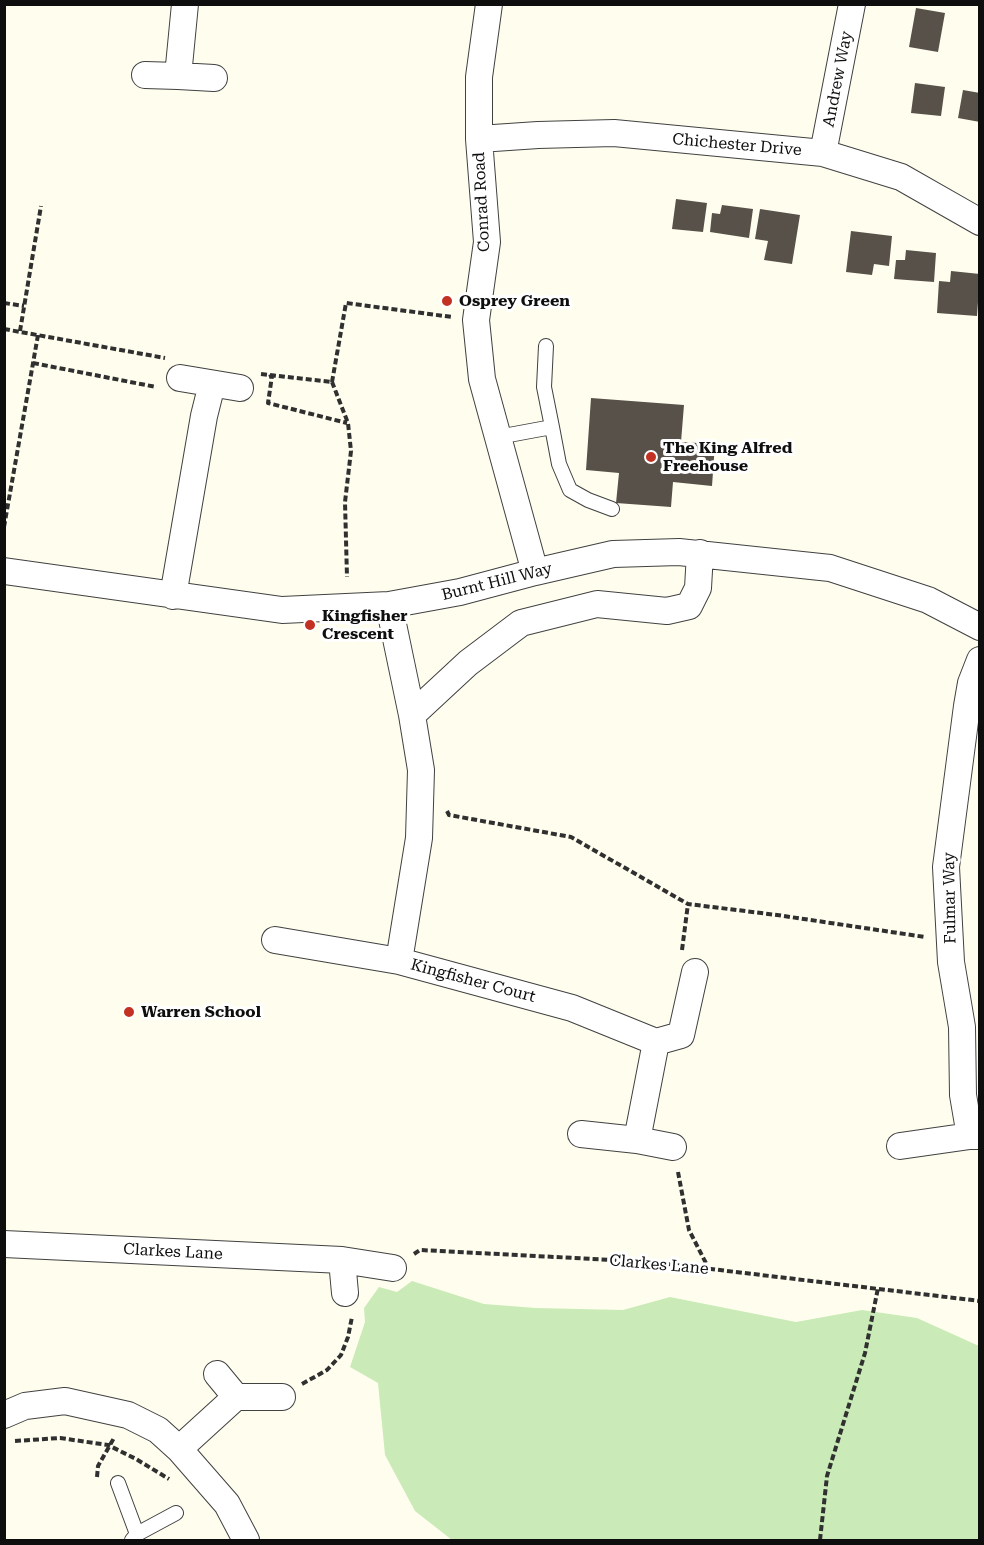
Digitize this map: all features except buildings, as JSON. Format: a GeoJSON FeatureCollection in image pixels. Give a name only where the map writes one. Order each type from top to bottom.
{"type":"FeatureCollection","features":[{"type":"Feature","properties":{"kind":"street"},"geometry":{"type":"LineString","coordinates":[[178,76],[185,4]]}},
{"type":"Feature","properties":{"kind":"street","name":"Conrad Road"},"geometry":{"type":"LineString","coordinates":[[489,4],[479,77],[479,139],[487,242],[476,320],[482,380],[535,572]]}},
{"type":"Feature","properties":{"kind":"street","name":"Andrew Way"},"geometry":{"type":"LineString","coordinates":[[823,153],[852,4]]}},
{"type":"Feature","properties":{"kind":"street"},"geometry":{"type":"LineString","coordinates":[[145,75],[214,78]]}},
{"type":"Feature","properties":{"kind":"street","name":"Chichester Drive"},"geometry":{"type":"LineString","coordinates":[[479,139],[614,133],[823,153],[901,177],[980,222]]}},
{"type":"Feature","properties":{"kind":"street"},"geometry":{"type":"LineString","coordinates":[[174,383],[212,384],[240,388]]}},
{"type":"Feature","properties":{"kind":"street"},"geometry":{"type":"LineString","coordinates":[[173,596],[202,427],[212,384]]}},
{"type":"Feature","properties":{"kind":"street"},"geometry":{"type":"LineString","coordinates":[[412,716],[468,663],[521,623],[597,604],[667,611],[689,606],[698,588],[700,553]]}},
{"type":"Feature","properties":{"kind":"street","name":"Burnt Hill Way"},"geometry":{"type":"LineString","coordinates":[[4,571],[282,610],[389,605],[460,592],[535,572],[613,555],[700,553],[830,568],[928,600],[980,627]]}},
{"type":"Feature","properties":{"kind":"street","name":"Kingfisher Court"},"geometry":{"type":"LineString","coordinates":[[389,605],[421,770],[419,838],[399,961],[572,1008],[656,1042]]}},
{"type":"Feature","properties":{"kind":"street","name":"Fulmar Way"},"geometry":{"type":"LineString","coordinates":[[900,1146],[975,1136],[963,1095],[962,1027],[951,962],[946,867],[965,716],[971,683],[980,660]]}},
{"type":"Feature","properties":{"kind":"street"},"geometry":{"type":"LineString","coordinates":[[275,940],[399,961]]}},
{"type":"Feature","properties":{"kind":"street"},"geometry":{"type":"LineString","coordinates":[[637,1140],[656,1042],[681,1035],[695,972]]}},
{"type":"Feature","properties":{"kind":"street"},"geometry":{"type":"LineString","coordinates":[[581,1134],[637,1140],[674,1147]]}},
{"type":"Feature","properties":{"kind":"street","name":"Clarkes Lane"},"geometry":{"type":"LineString","coordinates":[[4,1244],[342,1260],[393,1268]]}},
{"type":"Feature","properties":{"kind":"street"},"geometry":{"type":"LineString","coordinates":[[342,1260],[345,1293]]}},
{"type":"Feature","properties":{"kind":"street"},"geometry":{"type":"LineString","coordinates":[[217,1374],[236,1397]]}},
{"type":"Feature","properties":{"kind":"street"},"geometry":{"type":"LineString","coordinates":[[179,1449],[236,1397],[282,1398]]}},
{"type":"Feature","properties":{"kind":"street"},"geometry":{"type":"LineString","coordinates":[[4,1415],[25,1406],[65,1401],[128,1415],[158,1430],[179,1449],[227,1504],[246,1540]]}},
{"type":"Feature","properties":{"kind":"lane"},"geometry":{"type":"LineString","coordinates":[[546,346],[544,387],[560,464],[570,490],[612,509]]}},
{"type":"Feature","properties":{"kind":"lane"},"geometry":{"type":"LineString","coordinates":[[498,438],[552,427]]}},
{"type":"Feature","properties":{"kind":"lane"},"geometry":{"type":"LineString","coordinates":[[118,1483],[134,1537],[176,1514]]}},
{"type":"Feature","properties":{"kind":"path"},"geometry":{"type":"LineString","coordinates":[[20,331],[41,206]]}},
{"type":"Feature","properties":{"kind":"path"},"geometry":{"type":"LineString","coordinates":[[4,303],[24,306]]}},
{"type":"Feature","properties":{"kind":"path"},"geometry":{"type":"LineString","coordinates":[[347,577],[345,502],[351,451],[348,423],[332,382],[346,303],[476,320]]}},
{"type":"Feature","properties":{"kind":"path"},"geometry":{"type":"LineString","coordinates":[[4,527],[38,335]]}},
{"type":"Feature","properties":{"kind":"path"},"geometry":{"type":"LineString","coordinates":[[33,363],[174,383]]}},
{"type":"Feature","properties":{"kind":"path"},"geometry":{"type":"LineString","coordinates":[[272,376],[268,403],[348,423]]}},
{"type":"Feature","properties":{"kind":"path"},"geometry":{"type":"LineString","coordinates":[[420,806],[446,809],[449,815],[571,837],[688,904],[950,941]]}},
{"type":"Feature","properties":{"kind":"path"},"geometry":{"type":"LineString","coordinates":[[688,904],[680,964],[695,972]]}},
{"type":"Feature","properties":{"kind":"path"},"geometry":{"type":"LineString","coordinates":[[674,1147],[689,1230],[709,1269]]}},
{"type":"Feature","properties":{"kind":"path","name":"Clarkes Lane"},"geometry":{"type":"LineString","coordinates":[[393,1268],[420,1250],[652,1262],[980,1301]]}},
{"type":"Feature","properties":{"kind":"path"},"geometry":{"type":"LineString","coordinates":[[820,1540],[827,1476],[865,1353],[878,1288]]}},
{"type":"Feature","properties":{"kind":"path"},"geometry":{"type":"LineString","coordinates":[[282,1398],[327,1370],[341,1355],[348,1338],[352,1317],[345,1293]]}},
{"type":"Feature","properties":{"kind":"path"},"geometry":{"type":"LineString","coordinates":[[9,1442],[60,1438],[108,1445],[136,1459],[177,1486]]}},
{"type":"Feature","properties":{"kind":"green space"},"geometry":{"type":"Polygon","coordinates":[[[412,1281],[484,1304],[536,1308],[623,1310],[670,1297],[796,1322],[862,1310],[917,1318],[979,1346],[979,1540],[452,1540],[415,1511],[385,1455],[378,1383],[350,1367],[365,1322],[364,1308],[379,1287],[397,1292],[412,1281]]]}},
{"type":"Feature","properties":{"kind":"place","name":"Osprey Green"},"geometry":{"type":"Point","coordinates":[447,301]}},
{"type":"Feature","properties":{"kind":"place","name":"The King Alfred Freehouse"},"geometry":{"type":"Point","coordinates":[651,457]}},
{"type":"Feature","properties":{"kind":"place","name":"Kingfisher Crescent"},"geometry":{"type":"Point","coordinates":[310,625]}},
{"type":"Feature","properties":{"kind":"place","name":"Warren School"},"geometry":{"type":"Point","coordinates":[129,1012]}}]}
